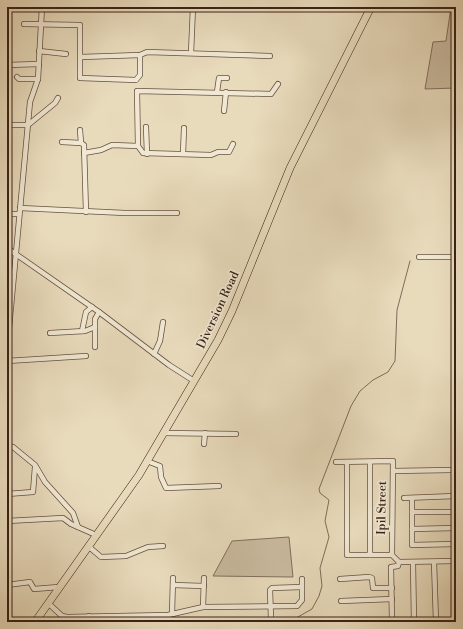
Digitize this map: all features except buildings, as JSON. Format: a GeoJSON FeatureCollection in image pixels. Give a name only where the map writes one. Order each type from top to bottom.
{"type":"FeatureCollection","features":[{"type":"Feature","properties":{"kind":"highway","name":"Diversion Road"},"geometry":{"type":"LineString","coordinates":[[35,622],[147,461],[226,326],[290,168],[371,7]]}},
{"type":"Feature","properties":{"kind":"street"},"geometry":{"type":"LineString","coordinates":[[7,350],[30,102],[38,79],[42,7]]}},
{"type":"Feature","properties":{"kind":"street"},"geometry":{"type":"LineString","coordinates":[[191,53],[193,7]]}},
{"type":"Feature","properties":{"kind":"street"},"geometry":{"type":"LineString","coordinates":[[24,24],[80,25],[80,78],[131,81],[139,78],[140,55]]}},
{"type":"Feature","properties":{"kind":"street"},"geometry":{"type":"LineString","coordinates":[[39,51],[66,54]]}},
{"type":"Feature","properties":{"kind":"street"},"geometry":{"type":"LineString","coordinates":[[81,57],[140,55],[147,52],[270,56]]}},
{"type":"Feature","properties":{"kind":"street"},"geometry":{"type":"LineString","coordinates":[[7,66],[39,64]]}},
{"type":"Feature","properties":{"kind":"street"},"geometry":{"type":"LineString","coordinates":[[17,77],[19,79],[38,79]]}},
{"type":"Feature","properties":{"kind":"street"},"geometry":{"type":"LineString","coordinates":[[217,92],[219,78],[227,78]]}},
{"type":"Feature","properties":{"kind":"street"},"geometry":{"type":"LineString","coordinates":[[233,144],[229,152],[218,152],[212,155],[147,154],[141,152],[138,146],[137,91],[271,94],[278,84]]}},
{"type":"Feature","properties":{"kind":"street"},"geometry":{"type":"LineString","coordinates":[[224,111],[226,92]]}},
{"type":"Feature","properties":{"kind":"street"},"geometry":{"type":"LineString","coordinates":[[7,125],[28,125],[55,103],[58,98]]}},
{"type":"Feature","properties":{"kind":"street"},"geometry":{"type":"LineString","coordinates":[[146,127],[147,154]]}},
{"type":"Feature","properties":{"kind":"street"},"geometry":{"type":"LineString","coordinates":[[183,154],[184,128]]}},
{"type":"Feature","properties":{"kind":"street"},"geometry":{"type":"LineString","coordinates":[[80,130],[81,143],[84,145],[86,212]]}},
{"type":"Feature","properties":{"kind":"street"},"geometry":{"type":"LineString","coordinates":[[62,142],[81,143]]}},
{"type":"Feature","properties":{"kind":"street"},"geometry":{"type":"LineString","coordinates":[[84,152],[101,150],[112,145],[138,146]]}},
{"type":"Feature","properties":{"kind":"street"},"geometry":{"type":"LineString","coordinates":[[20,208],[86,212],[177,213]]}},
{"type":"Feature","properties":{"kind":"street"},"geometry":{"type":"LineString","coordinates":[[7,214],[19,214]]}},
{"type":"Feature","properties":{"kind":"street"},"geometry":{"type":"LineString","coordinates":[[7,248],[194,381]]}},
{"type":"Feature","properties":{"kind":"street"},"geometry":{"type":"LineString","coordinates":[[419,257],[456,257]]}},
{"type":"Feature","properties":{"kind":"street"},"geometry":{"type":"LineString","coordinates":[[82,331],[86,312],[92,307]]}},
{"type":"Feature","properties":{"kind":"street"},"geometry":{"type":"LineString","coordinates":[[95,347],[95,319],[99,312]]}},
{"type":"Feature","properties":{"kind":"street"},"geometry":{"type":"LineString","coordinates":[[154,354],[160,344],[163,322]]}},
{"type":"Feature","properties":{"kind":"street"},"geometry":{"type":"LineString","coordinates":[[50,333],[82,331],[95,327]]}},
{"type":"Feature","properties":{"kind":"street"},"geometry":{"type":"LineString","coordinates":[[7,361],[86,356]]}},
{"type":"Feature","properties":{"kind":"street"},"geometry":{"type":"LineString","coordinates":[[163,433],[236,434]]}},
{"type":"Feature","properties":{"kind":"street"},"geometry":{"type":"LineString","coordinates":[[204,444],[205,433]]}},
{"type":"Feature","properties":{"kind":"street"},"geometry":{"type":"LineString","coordinates":[[7,446],[13,447],[35,467],[45,482],[73,513],[78,527]]}},
{"type":"Feature","properties":{"kind":"street"},"geometry":{"type":"LineString","coordinates":[[147,461],[160,466],[161,477],[166,488],[219,486]]}},
{"type":"Feature","properties":{"kind":"street","name":"Ipil Street"},"geometry":{"type":"LineString","coordinates":[[370,462],[393,461],[392,555]]}},
{"type":"Feature","properties":{"kind":"street"},"geometry":{"type":"LineString","coordinates":[[336,462],[370,462],[370,555]]}},
{"type":"Feature","properties":{"kind":"street"},"geometry":{"type":"LineString","coordinates":[[347,462],[347,555],[392,555],[399,562],[413,563],[456,561],[456,622]]}},
{"type":"Feature","properties":{"kind":"street"},"geometry":{"type":"LineString","coordinates":[[7,494],[33,492],[35,467]]}},
{"type":"Feature","properties":{"kind":"street"},"geometry":{"type":"LineString","coordinates":[[393,471],[451,470]]}},
{"type":"Feature","properties":{"kind":"street"},"geometry":{"type":"LineString","coordinates":[[404,498],[456,496]]}},
{"type":"Feature","properties":{"kind":"street"},"geometry":{"type":"LineString","coordinates":[[412,498],[412,545],[456,544]]}},
{"type":"Feature","properties":{"kind":"street"},"geometry":{"type":"LineString","coordinates":[[412,512],[456,512]]}},
{"type":"Feature","properties":{"kind":"street"},"geometry":{"type":"LineString","coordinates":[[7,521],[63,518],[96,535]]}},
{"type":"Feature","properties":{"kind":"street"},"geometry":{"type":"LineString","coordinates":[[412,529],[456,528]]}},
{"type":"Feature","properties":{"kind":"street"},"geometry":{"type":"LineString","coordinates":[[88,546],[102,557],[126,556],[148,547],[163,546]]}},
{"type":"Feature","properties":{"kind":"street"},"geometry":{"type":"LineString","coordinates":[[364,622],[392,621],[391,567],[398,566],[399,562]]}},
{"type":"Feature","properties":{"kind":"street"},"geometry":{"type":"LineString","coordinates":[[434,562],[436,622]]}},
{"type":"Feature","properties":{"kind":"street"},"geometry":{"type":"LineString","coordinates":[[413,563],[414,622]]}},
{"type":"Feature","properties":{"kind":"street"},"geometry":{"type":"LineString","coordinates":[[340,579],[369,577],[372,578],[373,588],[392,588]]}},
{"type":"Feature","properties":{"kind":"street"},"geometry":{"type":"LineString","coordinates":[[172,614],[173,578]]}},
{"type":"Feature","properties":{"kind":"street"},"geometry":{"type":"LineString","coordinates":[[203,607],[204,578]]}},
{"type":"Feature","properties":{"kind":"street"},"geometry":{"type":"LineString","coordinates":[[48,603],[61,615],[89,616],[172,614],[203,607],[270,605],[298,606],[302,600],[302,579]]}},
{"type":"Feature","properties":{"kind":"street"},"geometry":{"type":"LineString","coordinates":[[7,585],[30,582],[34,589],[59,587]]}},
{"type":"Feature","properties":{"kind":"street"},"geometry":{"type":"LineString","coordinates":[[173,586],[204,586]]}},
{"type":"Feature","properties":{"kind":"street"},"geometry":{"type":"LineString","coordinates":[[271,619],[270,590],[272,588],[302,587]]}},
{"type":"Feature","properties":{"kind":"street"},"geometry":{"type":"LineString","coordinates":[[341,601],[392,599]]}},
{"type":"Feature","properties":{"kind":"street"},"geometry":{"type":"LineString","coordinates":[[89,616],[89,622]]}},
{"type":"Feature","properties":{"kind":"shaded area"},"geometry":{"type":"Polygon","coordinates":[[[451,7],[456,7],[456,88],[425,89],[433,42],[446,41],[451,7]]]}},
{"type":"Feature","properties":{"kind":"shaded area"},"geometry":{"type":"Polygon","coordinates":[[[289,537],[293,577],[213,576],[232,541],[289,537]]]}},
{"type":"Feature","properties":{"kind":"waterway"},"geometry":{"type":"LineString","coordinates":[[289,622],[312,609],[319,596],[322,586],[320,568],[329,537],[325,521],[329,500],[320,493],[319,489],[351,406],[360,391],[373,380],[388,372],[395,361],[397,310],[410,261]]}}]}
